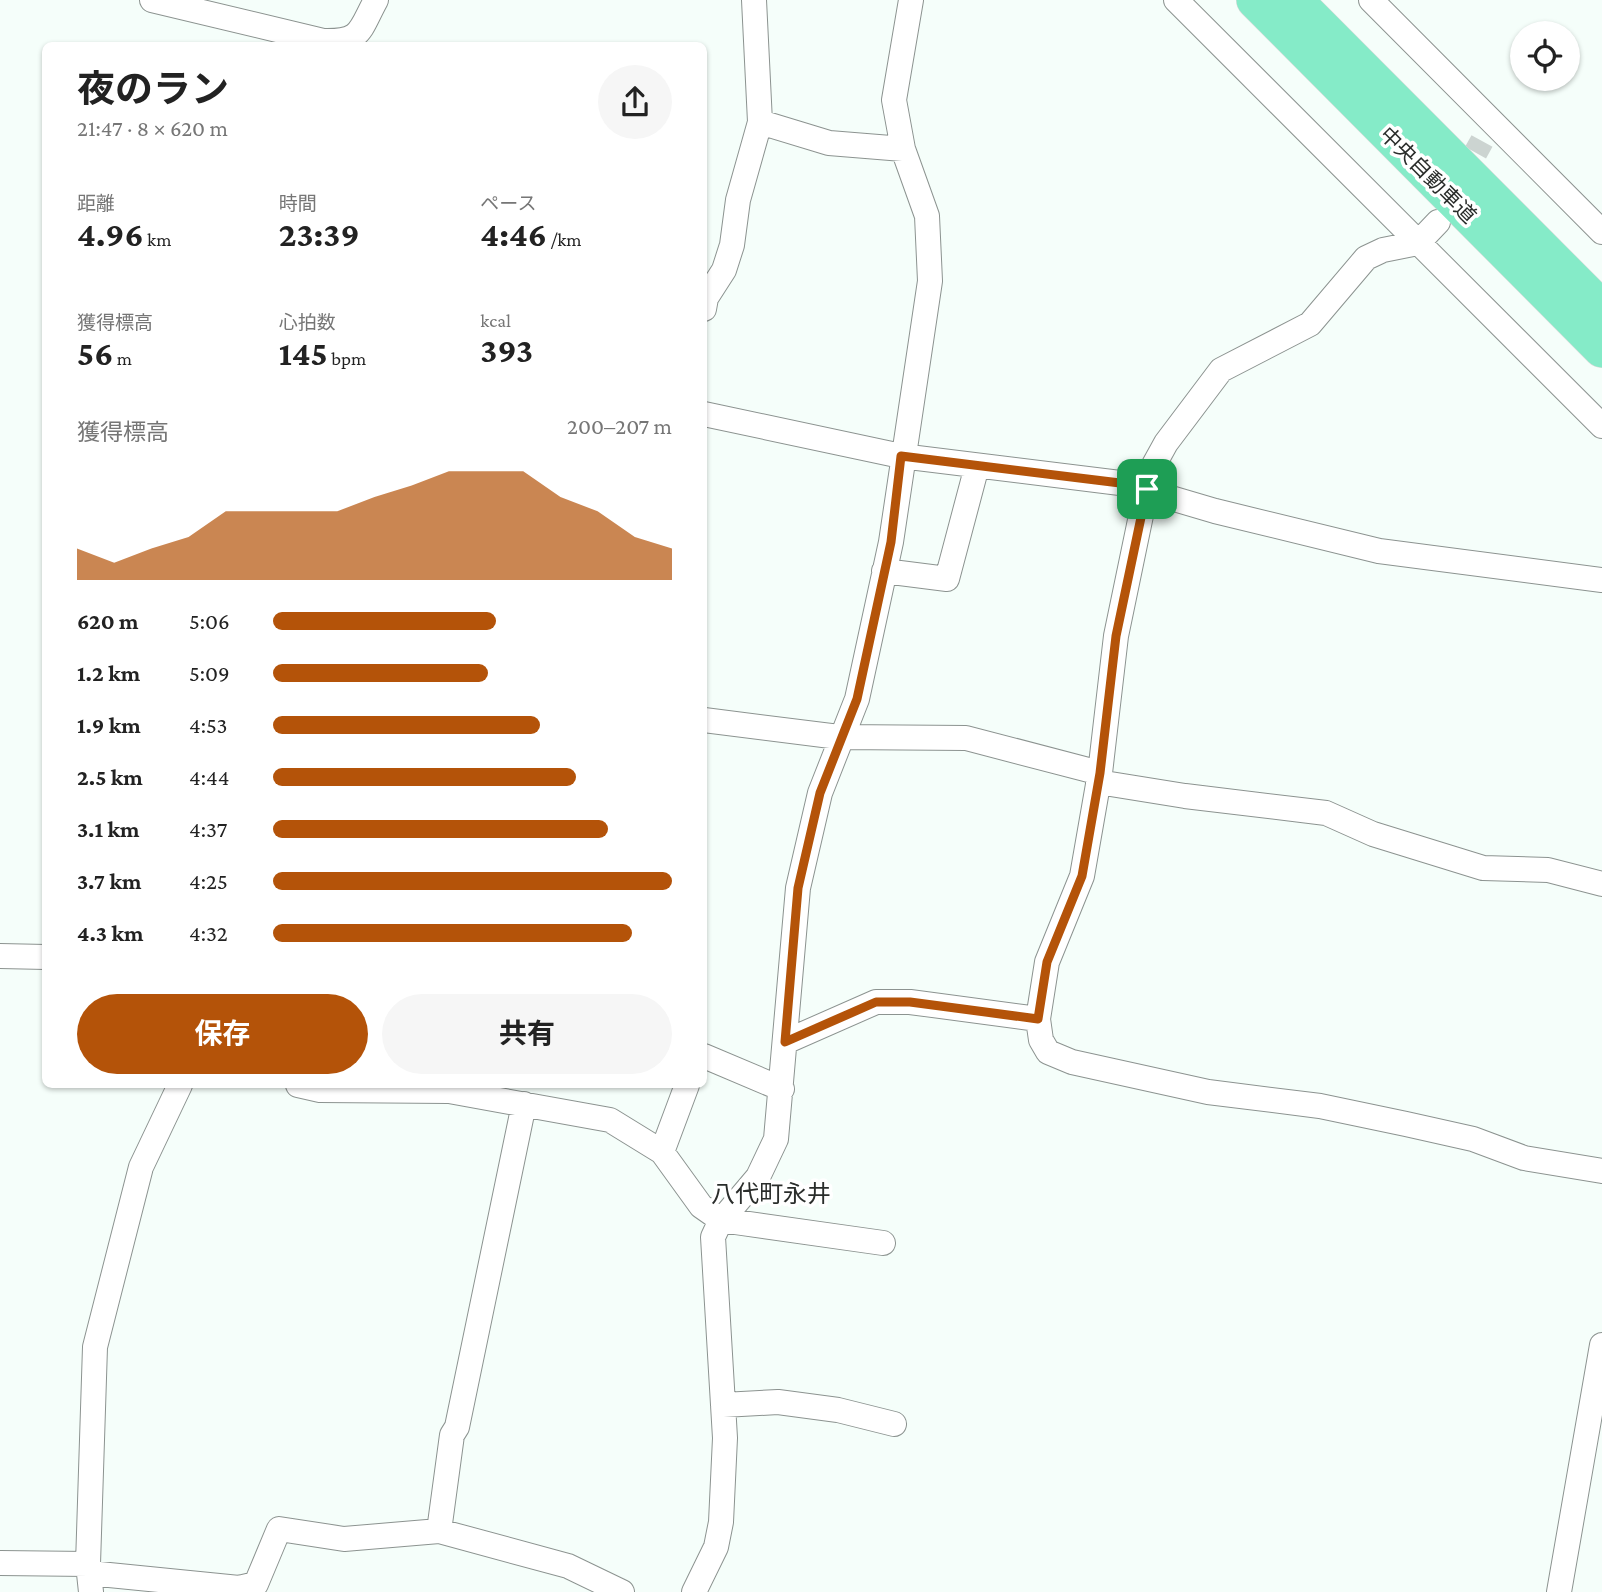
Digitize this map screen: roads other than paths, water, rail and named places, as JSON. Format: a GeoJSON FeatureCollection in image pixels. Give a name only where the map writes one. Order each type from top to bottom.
{"type":"FeatureCollection","features":[{"type":"Feature","properties":{"kind":"highway","name":"中央自動車道"},"geometry":{"type":"LineString","coordinates":[[1255,0],[1602,349]]}},
{"type":"Feature","properties":{"kind":"highway","name":"中央自動車道"},"geometry":{"type":"LineString","coordinates":[[1294,0],[1602,309]]}},
{"type":"Feature","properties":{"kind":"street"},"geometry":{"type":"LineString","coordinates":[[152,0],[318,42]]}},
{"type":"Feature","properties":{"kind":"street"},"geometry":{"type":"LineString","coordinates":[[334,42],[347,41],[357,34],[376,0]]}},
{"type":"Feature","properties":{"kind":"street"},"geometry":{"type":"LineString","coordinates":[[707,296],[724,270],[732,244],[738,200],[760,122],[754,0]]}},
{"type":"Feature","properties":{"kind":"street"},"geometry":{"type":"LineString","coordinates":[[694,1592],[716,1547],[721,1522],[723,1405],[712,1237],[721,1220],[758,1177],[776,1139],[798,888],[820,793],[839,737],[857,699],[884,571],[930,281],[926,216],[903,149],[894,100],[911,0]]}},
{"type":"Feature","properties":{"kind":"street"},"geometry":{"type":"LineString","coordinates":[[1175,0],[1602,426]]}},
{"type":"Feature","properties":{"kind":"street"},"geometry":{"type":"LineString","coordinates":[[1371,0],[1488,132],[1602,232]]}},
{"type":"Feature","properties":{"kind":"street"},"geometry":{"type":"LineString","coordinates":[[760,122],[829,143],[903,149]]}},
{"type":"Feature","properties":{"kind":"street"},"geometry":{"type":"LineString","coordinates":[[1437,222],[1418,243],[1383,250],[1366,258],[1310,324],[1221,370],[1166,443],[1150,472],[1116,636],[1099,777],[1082,876],[1047,962],[1038,1019],[1041,1040],[1048,1052],[1072,1062],[1208,1092],[1320,1106],[1473,1139],[1524,1158],[1602,1171]]}},
{"type":"Feature","properties":{"kind":"street"},"geometry":{"type":"LineString","coordinates":[[707,415],[901,456],[1120,483],[1215,511],[1379,551],[1602,580]]}},
{"type":"Feature","properties":{"kind":"street"},"geometry":{"type":"LineString","coordinates":[[884,571],[947,579],[977,466]]}},
{"type":"Feature","properties":{"kind":"street"},"geometry":{"type":"LineString","coordinates":[[707,720],[839,737],[966,738],[1099,777],[1185,796],[1326,813],[1373,834],[1483,869],[1548,870],[1602,884]]}},
{"type":"Feature","properties":{"kind":"street"},"geometry":{"type":"LineString","coordinates":[[0,956],[42,957]]}},
{"type":"Feature","properties":{"kind":"street"},"geometry":{"type":"LineString","coordinates":[[785,1042],[876,1002],[910,1002],[1038,1019]]}},
{"type":"Feature","properties":{"kind":"street"},"geometry":{"type":"LineString","coordinates":[[707,1057],[782,1089]]}},
{"type":"Feature","properties":{"kind":"street"},"geometry":{"type":"LineString","coordinates":[[90,1576],[95,1347],[141,1167],[179,1088]]}},
{"type":"Feature","properties":{"kind":"street"},"geometry":{"type":"LineString","coordinates":[[311,1088],[449,1091],[530,1098],[610,1120],[662,1152],[701,1206],[721,1220],[883,1243]]}},
{"type":"Feature","properties":{"kind":"street"},"geometry":{"type":"LineString","coordinates":[[662,1152],[686,1088]]}},
{"type":"Feature","properties":{"kind":"street"},"geometry":{"type":"LineString","coordinates":[[439,1531],[452,1436],[457,1427],[530,1098]]}},
{"type":"Feature","properties":{"kind":"street"},"geometry":{"type":"LineString","coordinates":[[1559,1592],[1602,1345]]}},
{"type":"Feature","properties":{"kind":"street"},"geometry":{"type":"LineString","coordinates":[[723,1405],[778,1402],[838,1410],[894,1424]]}},
{"type":"Feature","properties":{"kind":"street"},"geometry":{"type":"LineString","coordinates":[[0,1563],[90,1576],[239,1588],[256,1584],[279,1529],[345,1538],[439,1531],[568,1566],[622,1592]]}},
{"type":"Feature","properties":{"kind":"tunnel"},"geometry":{"type":"LineString","coordinates":[[1458,184],[1482,141]]}},
{"type":"Feature","properties":{"kind":"district","name":"八代町永井"},"geometry":{"type":"Point","coordinates":[771,1194]}}]}
